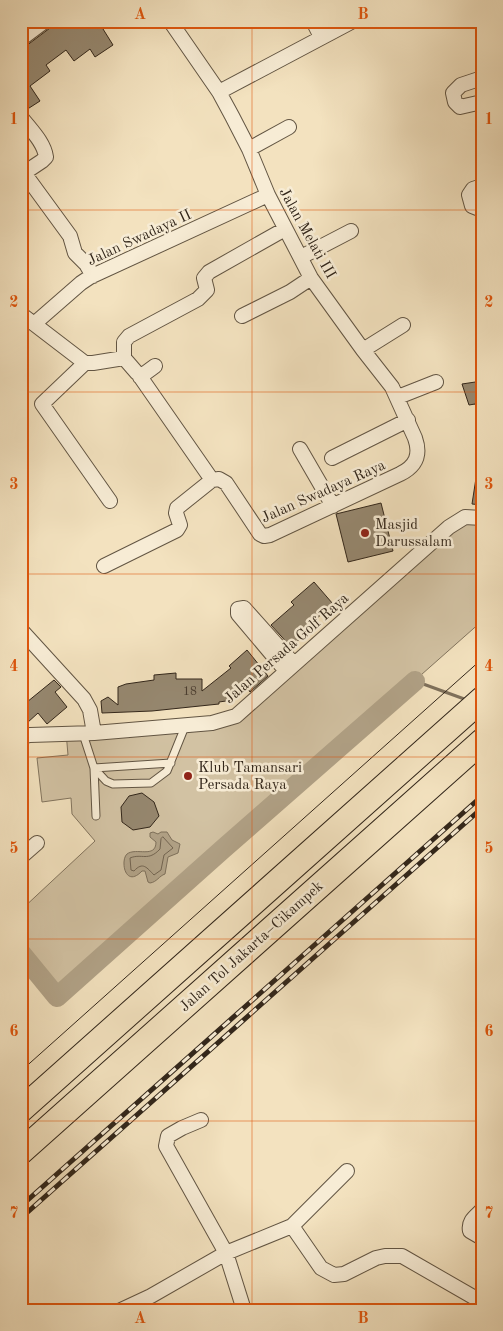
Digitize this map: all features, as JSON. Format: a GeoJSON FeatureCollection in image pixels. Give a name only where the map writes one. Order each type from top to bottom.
{"type":"FeatureCollection","features":[{"type":"Feature","properties":{"kind":"highway","name":"Jalan Tol Jakarta–Cikampek"},"geometry":{"type":"LineString","coordinates":[[21,1110],[482,699]]}},
{"type":"Feature","properties":{"kind":"highway","name":"Jalan Tol Jakarta–Cikampek"},"geometry":{"type":"LineString","coordinates":[[21,1152],[474,747]]}},
{"type":"Feature","properties":{"kind":"street"},"geometry":{"type":"LineString","coordinates":[[21,39],[45,21]]}},
{"type":"Feature","properties":{"kind":"street","name":"Jalan Melati III"},"geometry":{"type":"LineString","coordinates":[[170,21],[219,92],[248,149],[268,195],[311,278],[363,350],[382,372],[398,398],[418,445],[418,458]]}},
{"type":"Feature","properties":{"kind":"street"},"geometry":{"type":"LineString","coordinates":[[313,21],[321,38]]}},
{"type":"Feature","properties":{"kind":"street"},"geometry":{"type":"LineString","coordinates":[[219,92],[353,21]]}},
{"type":"Feature","properties":{"kind":"street"},"geometry":{"type":"LineString","coordinates":[[482,78],[457,87],[453,93],[455,102],[460,107],[482,102]]}},
{"type":"Feature","properties":{"kind":"street"},"geometry":{"type":"LineString","coordinates":[[21,118],[42,144],[46,157],[23,174],[70,236],[75,253],[86,264],[93,276]]}},
{"type":"Feature","properties":{"kind":"street"},"geometry":{"type":"LineString","coordinates":[[248,149],[289,126]]}},
{"type":"Feature","properties":{"kind":"street"},"geometry":{"type":"LineString","coordinates":[[482,186],[473,189],[469,194],[472,206],[482,208]]}},
{"type":"Feature","properties":{"kind":"street","name":"Jalan Swadaya II"},"geometry":{"type":"LineString","coordinates":[[34,324],[81,283],[93,276],[268,195]]}},
{"type":"Feature","properties":{"kind":"street"},"geometry":{"type":"LineString","coordinates":[[134,370],[124,342],[129,336],[198,299],[207,290],[204,278],[216,266],[285,229]]}},
{"type":"Feature","properties":{"kind":"street"},"geometry":{"type":"LineString","coordinates":[[301,257],[351,231]]}},
{"type":"Feature","properties":{"kind":"street"},"geometry":{"type":"LineString","coordinates":[[242,316],[290,292],[311,278]]}},
{"type":"Feature","properties":{"kind":"street"},"geometry":{"type":"LineString","coordinates":[[21,314],[85,363],[134,370],[155,366]]}},
{"type":"Feature","properties":{"kind":"street"},"geometry":{"type":"LineString","coordinates":[[363,350],[403,325]]}},
{"type":"Feature","properties":{"kind":"street"},"geometry":{"type":"LineString","coordinates":[[85,363],[42,404],[110,501]]}},
{"type":"Feature","properties":{"kind":"street","name":"Jalan Swadaya Raya"},"geometry":{"type":"LineString","coordinates":[[134,370],[212,480],[220,479],[226,483],[264,536],[270,535],[407,470],[418,458]]}},
{"type":"Feature","properties":{"kind":"street"},"geometry":{"type":"LineString","coordinates":[[398,398],[436,382]]}},
{"type":"Feature","properties":{"kind":"street"},"geometry":{"type":"LineString","coordinates":[[332,458],[408,420]]}},
{"type":"Feature","properties":{"kind":"street"},"geometry":{"type":"LineString","coordinates":[[300,449],[332,506]]}},
{"type":"Feature","properties":{"kind":"street"},"geometry":{"type":"LineString","coordinates":[[104,566],[178,530],[180,525],[176,513],[177,508],[212,480]]}},
{"type":"Feature","properties":{"kind":"street","name":"Jalan Persada Golf Raya"},"geometry":{"type":"LineString","coordinates":[[21,737],[30,735],[88,734],[212,723],[236,716],[449,527],[465,517],[482,518]]}},
{"type":"Feature","properties":{"kind":"street"},"geometry":{"type":"LineString","coordinates":[[22,633],[84,699],[90,710],[88,734]]}},
{"type":"Feature","properties":{"kind":"street"},"geometry":{"type":"LineString","coordinates":[[21,857],[37,843]]}},
{"type":"Feature","properties":{"kind":"street"},"geometry":{"type":"LineString","coordinates":[[201,1120],[168,1136],[166,1146],[226,1253],[244,1310]]}},
{"type":"Feature","properties":{"kind":"street"},"geometry":{"type":"LineString","coordinates":[[121,1310],[152,1296],[226,1253],[292,1226],[347,1171]]}},
{"type":"Feature","properties":{"kind":"street"},"geometry":{"type":"LineString","coordinates":[[482,1210],[471,1221],[469,1226],[470,1231],[482,1238]]}},
{"type":"Feature","properties":{"kind":"street"},"geometry":{"type":"LineString","coordinates":[[292,1226],[321,1268],[334,1275],[344,1274],[376,1258],[402,1256],[482,1302]]}},
{"type":"Feature","properties":{"kind":"lane"},"geometry":{"type":"LineString","coordinates":[[94,768],[106,781],[113,784],[151,783],[166,772],[186,724]]}},
{"type":"Feature","properties":{"kind":"lane"},"geometry":{"type":"LineString","coordinates":[[88,734],[94,768],[96,816]]}},
{"type":"Feature","properties":{"kind":"lane"},"geometry":{"type":"LineString","coordinates":[[94,768],[171,763]]}},
{"type":"Feature","properties":{"kind":"shaded area","name":"Klub Tamansari Persada Raya"},"geometry":{"type":"Polygon","coordinates":[[[482,518],[482,621],[57,997],[21,953],[21,910],[95,841],[72,814],[71,798],[42,802],[37,758],[68,755],[66,732],[232,723],[449,527],[482,518]]]}},
{"type":"Feature","properties":{"kind":"water"},"geometry":{"type":"Polygon","coordinates":[[[167,832],[172,840],[180,844],[178,853],[168,857],[165,874],[150,883],[145,871],[132,877],[128,875],[124,862],[127,854],[131,852],[153,850],[156,842],[150,837],[150,833],[158,834],[167,832]]]}},
{"type":"Feature","properties":{"kind":"building"},"geometry":{"type":"Polygon","coordinates":[[[54,21],[67,21],[72,27],[81,21],[98,21],[113,45],[95,57],[90,49],[74,61],[66,50],[46,65],[50,71],[30,86],[40,101],[26,110],[21,102],[21,48],[50,28],[54,21]]]}},
{"type":"Feature","properties":{"kind":"building"},"geometry":{"type":"Polygon","coordinates":[[[482,381],[482,420],[475,404],[469,405],[462,384],[482,381]]]}},
{"type":"Feature","properties":{"kind":"building"},"geometry":{"type":"Polygon","coordinates":[[[476,478],[482,479],[482,505],[472,504],[476,478]]]}},
{"type":"Feature","properties":{"kind":"building","name":"Masjid Darussalam"},"geometry":{"type":"Polygon","coordinates":[[[381,503],[393,551],[348,562],[336,514],[381,503]]]}},
{"type":"Feature","properties":{"kind":"building"},"geometry":{"type":"Polygon","coordinates":[[[314,582],[333,604],[307,627],[310,630],[291,647],[271,625],[294,605],[291,602],[314,582]]]}},
{"type":"Feature","properties":{"kind":"building"},"geometry":{"type":"Polygon","coordinates":[[[247,650],[268,676],[250,692],[245,685],[226,701],[219,702],[219,704],[152,711],[102,713],[101,701],[108,697],[118,705],[118,687],[154,680],[154,675],[176,673],[176,679],[202,679],[202,691],[231,668],[229,666],[247,650]]]}},
{"type":"Feature","properties":{"kind":"building"},"geometry":{"type":"Polygon","coordinates":[[[54,680],[61,687],[55,692],[67,707],[47,724],[38,713],[27,723],[21,716],[21,694],[27,702],[54,680]]]}},
{"type":"Feature","properties":{"kind":"building"},"geometry":{"type":"Polygon","coordinates":[[[142,793],[154,802],[159,816],[150,827],[133,830],[122,822],[121,807],[129,796],[142,793]]]}},
{"type":"Feature","properties":{"kind":"waterway"},"geometry":{"type":"LineString","coordinates":[[415,681],[467,700]]}},
{"type":"Feature","properties":{"kind":"waterway"},"geometry":{"type":"LineString","coordinates":[[21,953],[57,997],[415,681]]}},
{"type":"Feature","properties":{"kind":"tram line"},"geometry":{"type":"LineString","coordinates":[[21,1071],[482,659]]}},
{"type":"Feature","properties":{"kind":"railway"},"geometry":{"type":"LineString","coordinates":[[21,1206],[482,796]]}},
{"type":"Feature","properties":{"kind":"railway"},"geometry":{"type":"LineString","coordinates":[[21,1218],[482,808]]}},
{"type":"Feature","properties":{"kind":"place","name":"Masjid Darussalam"},"geometry":{"type":"Point","coordinates":[365,533]}},
{"type":"Feature","properties":{"kind":"place","name":"Klub Tamansari Persada Raya"},"geometry":{"type":"Point","coordinates":[188,776]}}]}
